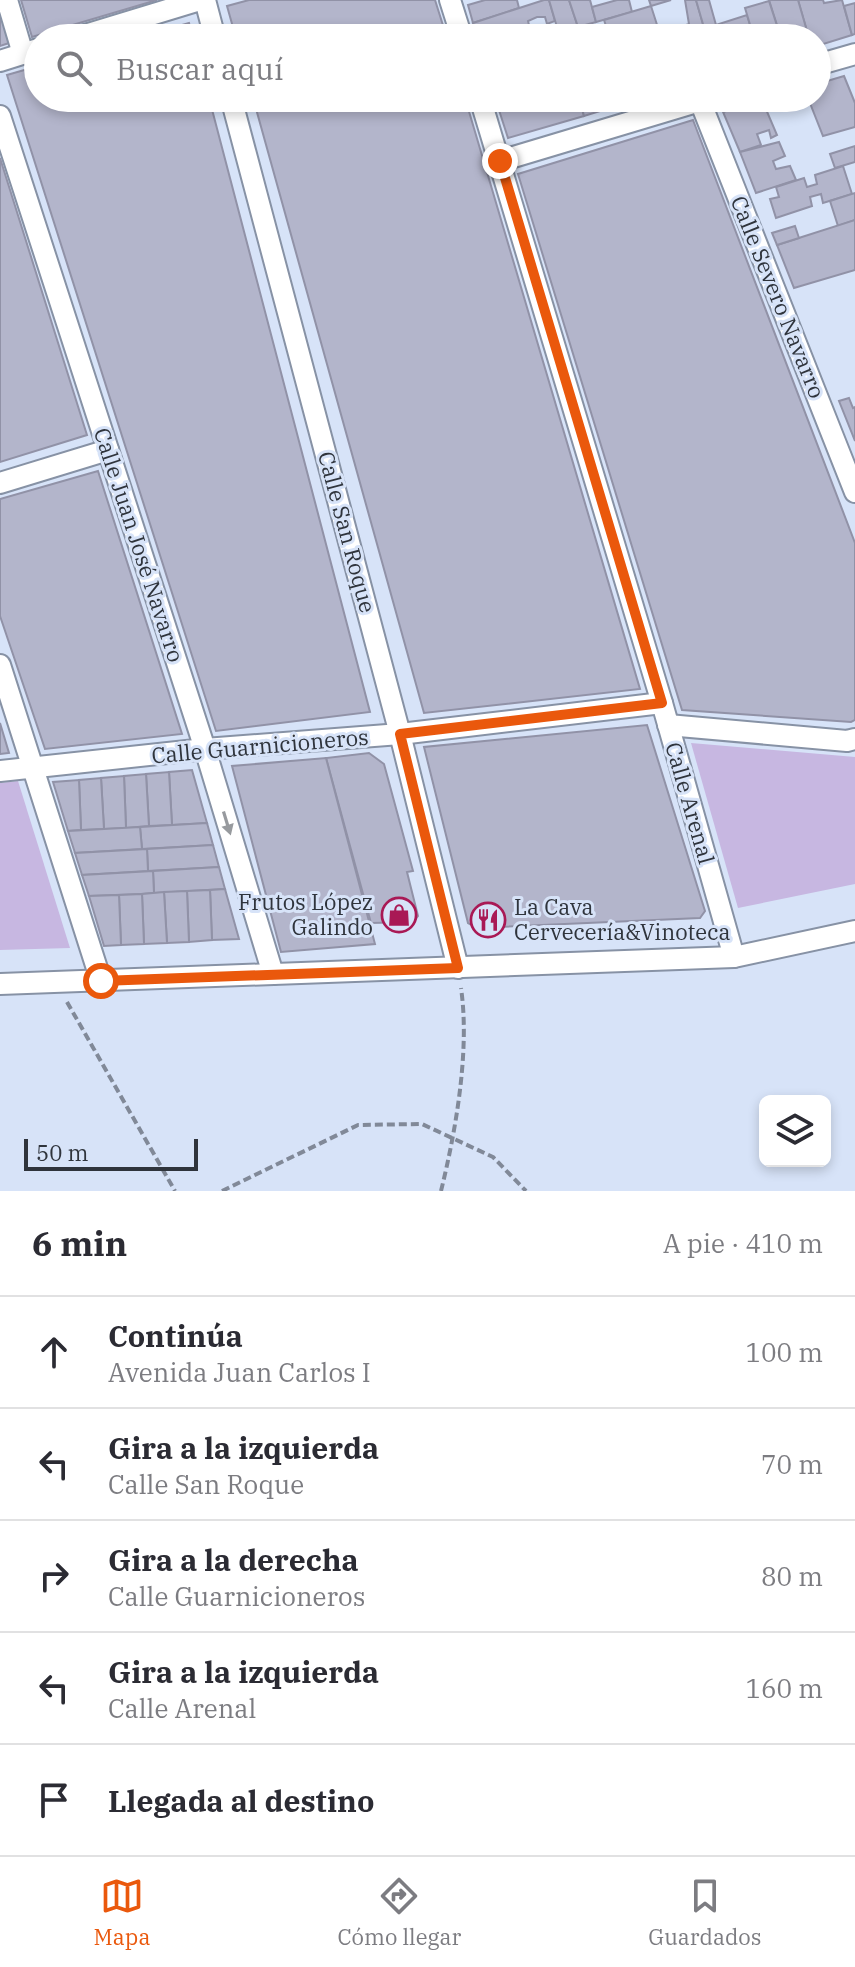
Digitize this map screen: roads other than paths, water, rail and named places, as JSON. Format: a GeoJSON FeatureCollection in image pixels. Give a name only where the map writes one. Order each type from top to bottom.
{"type":"FeatureCollection","features":[{"type":"Feature","properties":{"kind":"street"},"geometry":{"type":"LineString","coordinates":[[7,0],[24,37]]}},
{"type":"Feature","properties":{"kind":"street"},"geometry":{"type":"LineString","coordinates":[[122,24],[202,0],[210,24]]}},
{"type":"Feature","properties":{"kind":"street"},"geometry":{"type":"LineString","coordinates":[[450,0],[458,24]]}},
{"type":"Feature","properties":{"kind":"street"},"geometry":{"type":"LineString","coordinates":[[0,61],[24,54]]}},
{"type":"Feature","properties":{"kind":"street"},"geometry":{"type":"LineString","coordinates":[[831,61],[855,54]]}},
{"type":"Feature","properties":{"kind":"street","name":"Calle San Roque"},"geometry":{"type":"LineString","coordinates":[[235,112],[400,734],[458,968]]}},
{"type":"Feature","properties":{"kind":"street","name":"Calle Arenal"},"geometry":{"type":"LineString","coordinates":[[484,112],[662,703],[734,957]]}},
{"type":"Feature","properties":{"kind":"street"},"geometry":{"type":"LineString","coordinates":[[500,161],[662,112]]}},
{"type":"Feature","properties":{"kind":"street","name":"Calle Severo Navarro"},"geometry":{"type":"LineString","coordinates":[[710,112],[855,492]]}},
{"type":"Feature","properties":{"kind":"street","name":"Calle Juan José Navarro"},"geometry":{"type":"LineString","coordinates":[[0,116],[205,749],[273,974]]}},
{"type":"Feature","properties":{"kind":"street"},"geometry":{"type":"LineString","coordinates":[[0,483],[108,450]]}},
{"type":"Feature","properties":{"kind":"street"},"geometry":{"type":"LineString","coordinates":[[0,665],[101,981]]}},
{"type":"Feature","properties":{"kind":"street","name":"Calle Guarnicioneros"},"geometry":{"type":"LineString","coordinates":[[0,771],[205,749],[400,734],[662,703]]}},
{"type":"Feature","properties":{"kind":"street"},"geometry":{"type":"LineString","coordinates":[[668,725],[847,741],[855,739]]}},
{"type":"Feature","properties":{"kind":"street"},"geometry":{"type":"LineString","coordinates":[[0,984],[734,957],[855,931]]}},
{"type":"Feature","properties":{"kind":"place","name":"Frutos López Galindo"},"geometry":{"type":"Point","coordinates":[399,915]}},
{"type":"Feature","properties":{"kind":"place","name":"La Cava Cervecería&Vinoteca"},"geometry":{"type":"Point","coordinates":[488,920]}}]}
